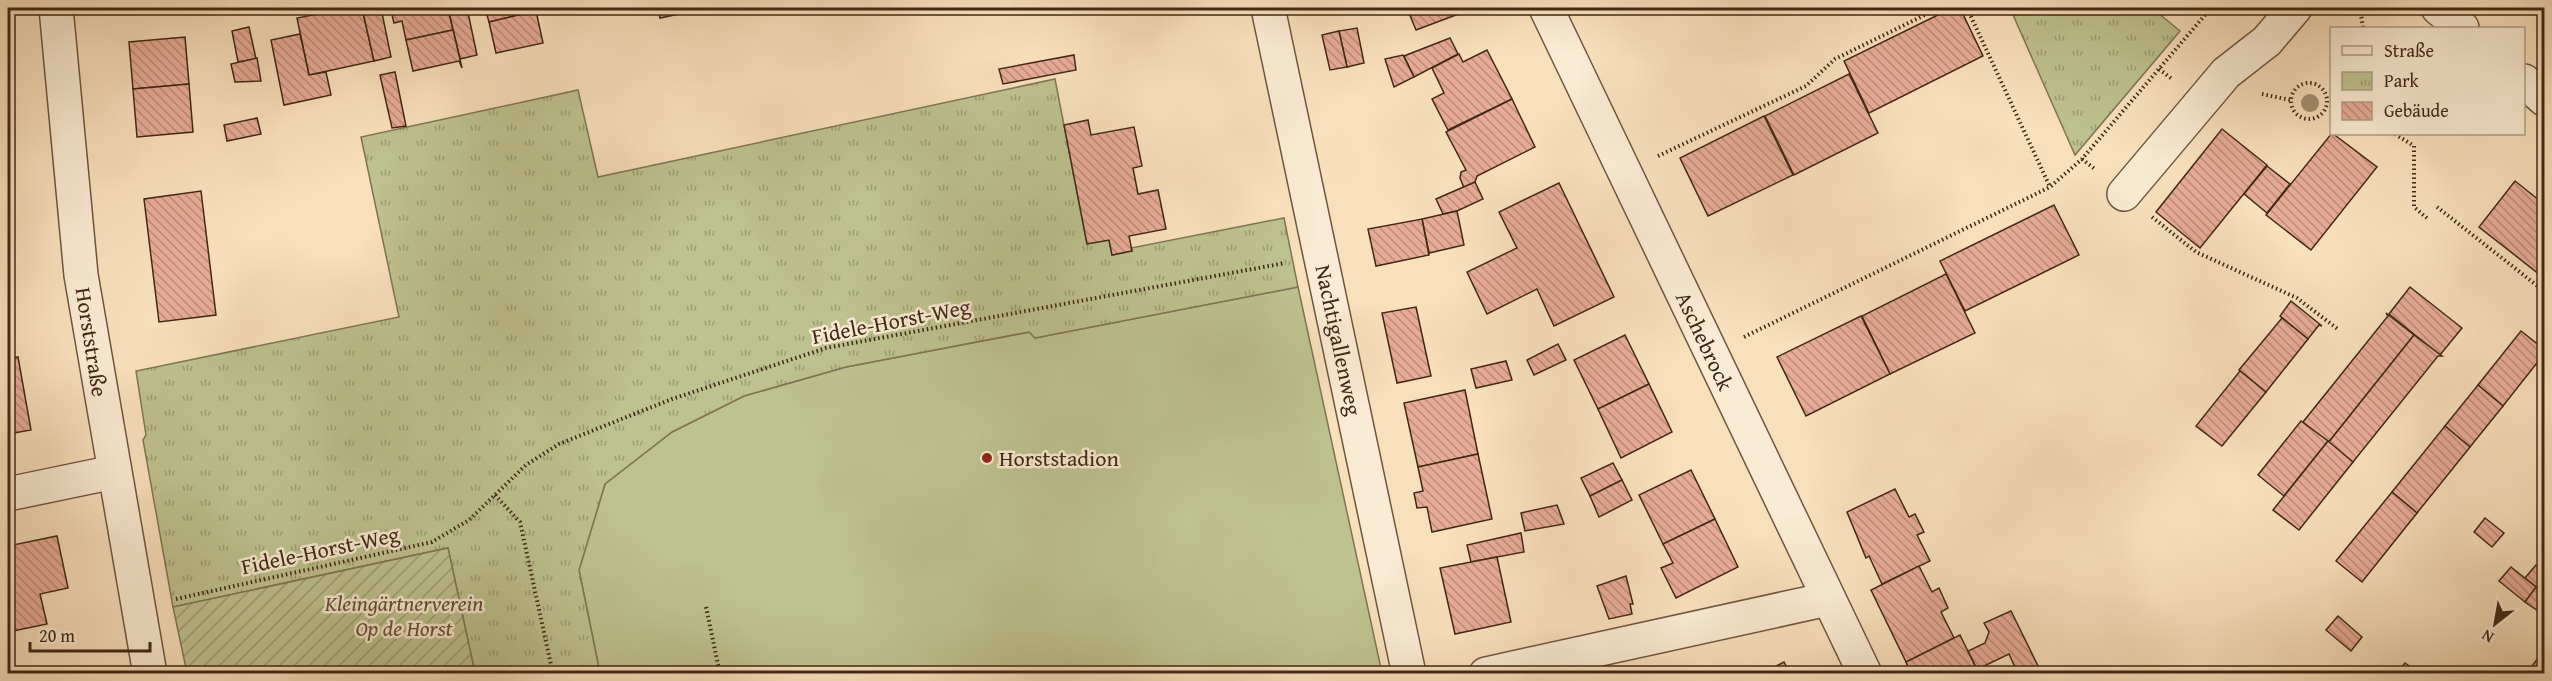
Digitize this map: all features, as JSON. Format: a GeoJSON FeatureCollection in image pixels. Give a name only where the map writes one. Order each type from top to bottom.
{"type":"FeatureCollection","features":[{"type":"Feature","properties":{"kind":"street","name":"Horststraße"},"geometry":{"type":"LineString","coordinates":[[56,8],[81,275],[136,608],[150,674]]}},
{"type":"Feature","properties":{"kind":"street","name":"Nachtigallenweg"},"geometry":{"type":"LineString","coordinates":[[1268,8],[1409,674]]}},
{"type":"Feature","properties":{"kind":"street","name":"Aschebrock"},"geometry":{"type":"LineString","coordinates":[[1546,8],[1865,674]]}},
{"type":"Feature","properties":{"kind":"street"},"geometry":{"type":"LineString","coordinates":[[2124,194],[2226,73],[2267,41],[2295,8]]}},
{"type":"Feature","properties":{"kind":"street"},"geometry":{"type":"LineString","coordinates":[[2438,8],[2461,27]]}},
{"type":"Feature","properties":{"kind":"street"},"geometry":{"type":"LineString","coordinates":[[2525,83],[2544,99]]}},
{"type":"Feature","properties":{"kind":"street"},"geometry":{"type":"LineString","coordinates":[[8,494],[114,472]]}},
{"type":"Feature","properties":{"kind":"street"},"geometry":{"type":"LineString","coordinates":[[1486,674],[1828,599]]}},
{"type":"Feature","properties":{"kind":"path"},"geometry":{"type":"LineString","coordinates":[[1624,171],[1806,87],[1835,59],[1939,8]]}},
{"type":"Feature","properties":{"kind":"path"},"geometry":{"type":"LineString","coordinates":[[1966,8],[2050,187]]}},
{"type":"Feature","properties":{"kind":"path"},"geometry":{"type":"LineString","coordinates":[[1711,354],[2050,187],[2082,159],[2211,8]]}},
{"type":"Feature","properties":{"kind":"path"},"geometry":{"type":"LineString","coordinates":[[2360,8],[2363,27]]}},
{"type":"Feature","properties":{"kind":"path"},"geometry":{"type":"LineString","coordinates":[[2311,83],[2321,86],[2330,104],[2323,114],[2313,120],[2302,119],[2293,111],[2290,100],[2294,91],[2301,84],[2311,83]]}},
{"type":"Feature","properties":{"kind":"path"},"geometry":{"type":"LineString","coordinates":[[2397,135],[2414,146],[2414,207],[2428,219]]}},
{"type":"Feature","properties":{"kind":"path"},"geometry":{"type":"LineString","coordinates":[[2082,159],[2196,252],[2297,298],[2339,330]]}},
{"type":"Feature","properties":{"kind":"path"},"geometry":{"type":"LineString","coordinates":[[2437,207],[2544,291]]}},
{"type":"Feature","properties":{"kind":"path","name":"Fidele-Horst-Weg"},"geometry":{"type":"LineString","coordinates":[[136,608],[432,542],[469,520],[525,465],[559,444],[672,399],[826,348],[1321,256]]}},
{"type":"Feature","properties":{"kind":"path"},"geometry":{"type":"LineString","coordinates":[[495,495],[520,522],[553,674]]}},
{"type":"Feature","properties":{"kind":"path"},"geometry":{"type":"LineString","coordinates":[[706,607],[720,674]]}},
{"type":"Feature","properties":{"kind":"green space"},"geometry":{"type":"Polygon","coordinates":[[[2010,8],[2152,8],[2180,31],[2075,155],[2010,8]]]}},
{"type":"Feature","properties":{"kind":"green space"},"geometry":{"type":"Polygon","coordinates":[[[1055,79],[1087,244],[1109,240],[1112,255],[1132,251],[1131,248],[1284,218],[1298,287],[1035,338],[1029,332],[846,367],[744,396],[672,432],[605,484],[579,570],[600,673],[475,673],[448,548],[173,607],[143,440],[146,435],[136,371],[399,317],[361,137],[578,90],[598,177],[1055,79]]]}},
{"type":"Feature","properties":{"kind":"green space","name":"Horststadion"},"geometry":{"type":"Polygon","coordinates":[[[1298,287],[1382,673],[600,673],[579,570],[605,484],[672,432],[744,396],[846,367],[1030,332],[1035,338],[1298,287]]]}},
{"type":"Feature","properties":{"kind":"green space","name":"Kleingärtnerverein Op de Horst"},"geometry":{"type":"Polygon","coordinates":[[[448,548],[475,673],[187,673],[173,607],[448,548]]]}},
{"type":"Feature","properties":{"kind":"building"},"geometry":{"type":"Polygon","coordinates":[[[348,8],[362,8],[374,61],[309,75],[297,18],[348,8]]]}},
{"type":"Feature","properties":{"kind":"building"},"geometry":{"type":"Polygon","coordinates":[[[362,8],[381,8],[391,57],[374,61],[362,8]]]}},
{"type":"Feature","properties":{"kind":"building"},"geometry":{"type":"Polygon","coordinates":[[[399,8],[448,8],[453,30],[406,40],[402,21],[394,23],[391,11],[399,10],[399,8]]]}},
{"type":"Feature","properties":{"kind":"building"},"geometry":{"type":"Polygon","coordinates":[[[448,8],[467,8],[477,55],[460,59],[448,8]]]}},
{"type":"Feature","properties":{"kind":"building"},"geometry":{"type":"Polygon","coordinates":[[[485,8],[535,8],[536,11],[489,22],[485,8]]]}},
{"type":"Feature","properties":{"kind":"building"},"geometry":{"type":"Polygon","coordinates":[[[658,8],[707,8],[660,18],[658,8]]]}},
{"type":"Feature","properties":{"kind":"building"},"geometry":{"type":"Polygon","coordinates":[[[1407,8],[1468,8],[1469,10],[1416,30],[1407,8]]]}},
{"type":"Feature","properties":{"kind":"building"},"geometry":{"type":"Polygon","coordinates":[[[1952,8],[1960,8],[1983,56],[1869,113],[1844,61],[1952,8]]]}},
{"type":"Feature","properties":{"kind":"building"},"geometry":{"type":"Polygon","coordinates":[[[536,11],[543,43],[496,53],[489,22],[536,11]]]}},
{"type":"Feature","properties":{"kind":"building"},"geometry":{"type":"Polygon","coordinates":[[[249,27],[256,59],[238,62],[232,31],[249,27]]]}},
{"type":"Feature","properties":{"kind":"building"},"geometry":{"type":"Polygon","coordinates":[[[1357,28],[1364,63],[1347,67],[1339,31],[1357,28]]]}},
{"type":"Feature","properties":{"kind":"building"},"geometry":{"type":"Polygon","coordinates":[[[453,30],[462,68],[459,61],[413,71],[406,40],[453,30]]]}},
{"type":"Feature","properties":{"kind":"building"},"geometry":{"type":"Polygon","coordinates":[[[1339,31],[1347,67],[1330,70],[1322,35],[1339,31]]]}},
{"type":"Feature","properties":{"kind":"building"},"geometry":{"type":"Polygon","coordinates":[[[300,34],[309,75],[326,72],[331,95],[284,105],[271,40],[300,34]]]}},
{"type":"Feature","properties":{"kind":"building"},"geometry":{"type":"Polygon","coordinates":[[[185,37],[189,84],[133,89],[129,42],[185,37]]]}},
{"type":"Feature","properties":{"kind":"building"},"geometry":{"type":"Polygon","coordinates":[[[1450,38],[1458,54],[1414,77],[1404,56],[1450,38]]]}},
{"type":"Feature","properties":{"kind":"building"},"geometry":{"type":"Polygon","coordinates":[[[1487,50],[1512,99],[1448,130],[1432,99],[1444,93],[1432,68],[1459,54],[1463,62],[1487,50]]]}},
{"type":"Feature","properties":{"kind":"building"},"geometry":{"type":"Polygon","coordinates":[[[1074,55],[1076,70],[1003,84],[999,69],[1074,55]]]}},
{"type":"Feature","properties":{"kind":"building"},"geometry":{"type":"Polygon","coordinates":[[[1403,55],[1414,77],[1394,87],[1385,59],[1403,55]]]}},
{"type":"Feature","properties":{"kind":"building"},"geometry":{"type":"Polygon","coordinates":[[[257,58],[261,81],[235,82],[231,64],[257,58]]]}},
{"type":"Feature","properties":{"kind":"building"},"geometry":{"type":"Polygon","coordinates":[[[395,72],[406,126],[392,128],[380,75],[395,72]]]}},
{"type":"Feature","properties":{"kind":"building"},"geometry":{"type":"Polygon","coordinates":[[[1849,74],[1878,133],[1794,175],[1765,116],[1849,74]]]}},
{"type":"Feature","properties":{"kind":"building"},"geometry":{"type":"Polygon","coordinates":[[[189,84],[193,132],[137,137],[133,89],[189,84]]]}},
{"type":"Feature","properties":{"kind":"building"},"geometry":{"type":"Polygon","coordinates":[[[1512,99],[1535,147],[1477,176],[1475,182],[1464,188],[1460,178],[1461,172],[1466,170],[1446,132],[1512,99]]]}},
{"type":"Feature","properties":{"kind":"building"},"geometry":{"type":"Polygon","coordinates":[[[1764,116],[1793,175],[1708,216],[1680,158],[1764,116]]]}},
{"type":"Feature","properties":{"kind":"building"},"geometry":{"type":"Polygon","coordinates":[[[257,118],[261,134],[227,141],[224,125],[257,118]]]}},
{"type":"Feature","properties":{"kind":"building"},"geometry":{"type":"Polygon","coordinates":[[[1088,120],[1091,135],[1134,127],[1142,166],[1133,168],[1138,194],[1158,190],[1166,229],[1129,236],[1132,251],[1112,255],[1109,240],[1087,244],[1064,125],[1088,120]]]}},
{"type":"Feature","properties":{"kind":"building"},"geometry":{"type":"Polygon","coordinates":[[[2222,129],[2267,165],[2200,248],[2156,212],[2222,129]]]}},
{"type":"Feature","properties":{"kind":"building"},"geometry":{"type":"Polygon","coordinates":[[[2330,135],[2335,135],[2377,167],[2311,250],[2266,215],[2330,135]]]}},
{"type":"Feature","properties":{"kind":"building"},"geometry":{"type":"Polygon","coordinates":[[[2267,166],[2290,184],[2267,213],[2244,194],[2267,166]]]}},
{"type":"Feature","properties":{"kind":"building"},"geometry":{"type":"Polygon","coordinates":[[[2515,181],[2544,204],[2544,278],[2479,227],[2515,181]]]}},
{"type":"Feature","properties":{"kind":"building"},"geometry":{"type":"Polygon","coordinates":[[[1475,182],[1483,199],[1457,211],[1443,214],[1436,199],[1475,182]]]}},
{"type":"Feature","properties":{"kind":"building"},"geometry":{"type":"Polygon","coordinates":[[[1559,183],[1614,297],[1554,326],[1537,289],[1487,314],[1467,272],[1517,248],[1499,212],[1559,183]]]}},
{"type":"Feature","properties":{"kind":"building"},"geometry":{"type":"Polygon","coordinates":[[[201,191],[216,315],[159,322],[144,199],[201,191]]]}},
{"type":"Feature","properties":{"kind":"building"},"geometry":{"type":"Polygon","coordinates":[[[2054,205],[2079,255],[1965,311],[1940,261],[2054,205]]]}},
{"type":"Feature","properties":{"kind":"building"},"geometry":{"type":"Polygon","coordinates":[[[1457,211],[1464,245],[1429,253],[1422,219],[1457,211]]]}},
{"type":"Feature","properties":{"kind":"building"},"geometry":{"type":"Polygon","coordinates":[[[1422,219],[1429,255],[1376,266],[1368,229],[1422,219]]]}},
{"type":"Feature","properties":{"kind":"building"},"geometry":{"type":"Polygon","coordinates":[[[8,271],[13,315],[8,315],[8,271]]]}},
{"type":"Feature","properties":{"kind":"building"},"geometry":{"type":"Polygon","coordinates":[[[1946,274],[1975,333],[1890,374],[1862,316],[1946,274]]]}},
{"type":"Feature","properties":{"kind":"building"},"geometry":{"type":"Polygon","coordinates":[[[2410,287],[2462,328],[2440,355],[2389,314],[2410,287]]]}},
{"type":"Feature","properties":{"kind":"building"},"geometry":{"type":"Polygon","coordinates":[[[2291,301],[2322,326],[2319,325],[2308,339],[2280,316],[2291,301]]]}},
{"type":"Feature","properties":{"kind":"building"},"geometry":{"type":"Polygon","coordinates":[[[1416,307],[1431,376],[1397,383],[1382,313],[1416,307]]]}},
{"type":"Feature","properties":{"kind":"building"},"geometry":{"type":"Polygon","coordinates":[[[2386,313],[2414,335],[2328,443],[2303,422],[2388,316],[2386,313]]]}},
{"type":"Feature","properties":{"kind":"building"},"geometry":{"type":"Polygon","coordinates":[[[1861,316],[1890,374],[1806,416],[1777,357],[1861,316]]]}},
{"type":"Feature","properties":{"kind":"building"},"geometry":{"type":"Polygon","coordinates":[[[2282,318],[2308,339],[2266,392],[2239,370],[2282,318]]]}},
{"type":"Feature","properties":{"kind":"building"},"geometry":{"type":"Polygon","coordinates":[[[2521,331],[2544,349],[2544,354],[2503,406],[2478,385],[2521,331]]]}},
{"type":"Feature","properties":{"kind":"building"},"geometry":{"type":"Polygon","coordinates":[[[1625,335],[1649,384],[1598,409],[1574,360],[1625,335]]]}},
{"type":"Feature","properties":{"kind":"building"},"geometry":{"type":"Polygon","coordinates":[[[2414,335],[2442,356],[2438,356],[2353,462],[2328,443],[2414,335]]]}},
{"type":"Feature","properties":{"kind":"building"},"geometry":{"type":"Polygon","coordinates":[[[1558,344],[1566,360],[1534,375],[1527,360],[1558,344]]]}},
{"type":"Feature","properties":{"kind":"building"},"geometry":{"type":"Polygon","coordinates":[[[18,357],[31,430],[8,434],[8,359],[18,357]]]}},
{"type":"Feature","properties":{"kind":"building"},"geometry":{"type":"Polygon","coordinates":[[[1506,361],[1512,380],[1476,388],[1471,369],[1506,361]]]}},
{"type":"Feature","properties":{"kind":"building"},"geometry":{"type":"Polygon","coordinates":[[[2240,371],[2266,392],[2222,446],[2196,426],[2240,371]]]}},
{"type":"Feature","properties":{"kind":"building"},"geometry":{"type":"Polygon","coordinates":[[[1649,384],[1672,432],[1621,458],[1598,409],[1649,384]]]}},
{"type":"Feature","properties":{"kind":"building"},"geometry":{"type":"Polygon","coordinates":[[[2478,385],[2503,406],[2470,447],[2445,426],[2478,385]]]}},
{"type":"Feature","properties":{"kind":"building"},"geometry":{"type":"Polygon","coordinates":[[[1465,390],[1478,454],[1418,467],[1404,403],[1465,390]]]}},
{"type":"Feature","properties":{"kind":"building"},"geometry":{"type":"Polygon","coordinates":[[[2301,421],[2328,441],[2284,496],[2258,475],[2301,421]]]}},
{"type":"Feature","properties":{"kind":"building"},"geometry":{"type":"Polygon","coordinates":[[[2445,426],[2470,447],[2417,513],[2392,492],[2445,426]]]}},
{"type":"Feature","properties":{"kind":"building"},"geometry":{"type":"Polygon","coordinates":[[[2328,441],[2353,462],[2299,530],[2273,510],[2328,441]]]}},
{"type":"Feature","properties":{"kind":"building"},"geometry":{"type":"Polygon","coordinates":[[[1478,454],[1492,519],[1432,532],[1427,507],[1417,508],[1414,493],[1423,491],[1418,467],[1478,454]]]}},
{"type":"Feature","properties":{"kind":"building"},"geometry":{"type":"Polygon","coordinates":[[[1613,463],[1622,480],[1590,496],[1581,478],[1613,463]]]}},
{"type":"Feature","properties":{"kind":"building"},"geometry":{"type":"Polygon","coordinates":[[[1691,470],[1715,519],[1663,544],[1639,495],[1691,470]]]}},
{"type":"Feature","properties":{"kind":"building"},"geometry":{"type":"Polygon","coordinates":[[[1622,480],[1632,500],[1599,517],[1590,496],[1622,480]]]}},
{"type":"Feature","properties":{"kind":"building"},"geometry":{"type":"Polygon","coordinates":[[[1895,489],[1909,517],[1915,514],[1924,532],[1917,535],[1930,561],[1882,584],[1869,556],[1866,558],[1847,512],[1895,489]]]}},
{"type":"Feature","properties":{"kind":"building"},"geometry":{"type":"Polygon","coordinates":[[[2392,492],[2417,513],[2362,582],[2336,561],[2392,492]]]}},
{"type":"Feature","properties":{"kind":"building"},"geometry":{"type":"Polygon","coordinates":[[[1557,505],[1564,524],[1525,531],[1521,513],[1557,505]]]}},
{"type":"Feature","properties":{"kind":"building"},"geometry":{"type":"Polygon","coordinates":[[[2485,518],[2504,533],[2492,547],[2474,532],[2485,518]]]}},
{"type":"Feature","properties":{"kind":"building"},"geometry":{"type":"Polygon","coordinates":[[[1715,519],[1738,567],[1676,598],[1661,568],[1673,563],[1663,544],[1715,519]]]}},
{"type":"Feature","properties":{"kind":"building"},"geometry":{"type":"Polygon","coordinates":[[[1521,533],[1524,552],[1471,562],[1467,545],[1521,533]]]}},
{"type":"Feature","properties":{"kind":"building"},"geometry":{"type":"Polygon","coordinates":[[[57,536],[68,588],[40,594],[47,624],[8,632],[8,546],[57,536]]]}},
{"type":"Feature","properties":{"kind":"building"},"geometry":{"type":"Polygon","coordinates":[[[1497,557],[1511,622],[1455,634],[1440,568],[1497,557]]]}},
{"type":"Feature","properties":{"kind":"building"},"geometry":{"type":"Polygon","coordinates":[[[2536,565],[2544,571],[2544,593],[2525,578],[2536,565]]]}},
{"type":"Feature","properties":{"kind":"building"},"geometry":{"type":"Polygon","coordinates":[[[1919,566],[1932,592],[1939,588],[1948,608],[1941,612],[1954,638],[1906,662],[1871,590],[1919,566]]]}},
{"type":"Feature","properties":{"kind":"building"},"geometry":{"type":"Polygon","coordinates":[[[2511,567],[2536,587],[2525,602],[2499,581],[2511,567]]]}},
{"type":"Feature","properties":{"kind":"building"},"geometry":{"type":"Polygon","coordinates":[[[1626,576],[1633,604],[1630,604],[1632,614],[1609,619],[1597,586],[1626,576]]]}},
{"type":"Feature","properties":{"kind":"building"},"geometry":{"type":"Polygon","coordinates":[[[2536,587],[2544,593],[2544,608],[2541,613],[2525,602],[2536,587]]]}},
{"type":"Feature","properties":{"kind":"building"},"geometry":{"type":"Polygon","coordinates":[[[2011,611],[2040,670],[2034,674],[2018,674],[2009,654],[1982,667],[1976,667],[1968,651],[1985,643],[1989,632],[1984,623],[2011,611]]]}},
{"type":"Feature","properties":{"kind":"building"},"geometry":{"type":"Polygon","coordinates":[[[2338,616],[2362,637],[2351,651],[2326,630],[2338,616]]]}},
{"type":"Feature","properties":{"kind":"building"},"geometry":{"type":"Polygon","coordinates":[[[1960,635],[1979,674],[1911,674],[1906,662],[1960,635]]]}},
{"type":"Feature","properties":{"kind":"building"},"geometry":{"type":"Polygon","coordinates":[[[2544,650],[2544,674],[2533,674],[2529,670],[2544,650]]]}},
{"type":"Feature","properties":{"kind":"building"},"geometry":{"type":"Polygon","coordinates":[[[1784,662],[1790,674],[1761,674],[1784,662]]]}},
{"type":"Feature","properties":{"kind":"building"},"geometry":{"type":"Polygon","coordinates":[[[2405,663],[2421,674],[2396,674],[2405,663]]]}},
{"type":"Feature","properties":{"kind":"place","name":"Horststadion"},"geometry":{"type":"Point","coordinates":[987,458]}}]}
